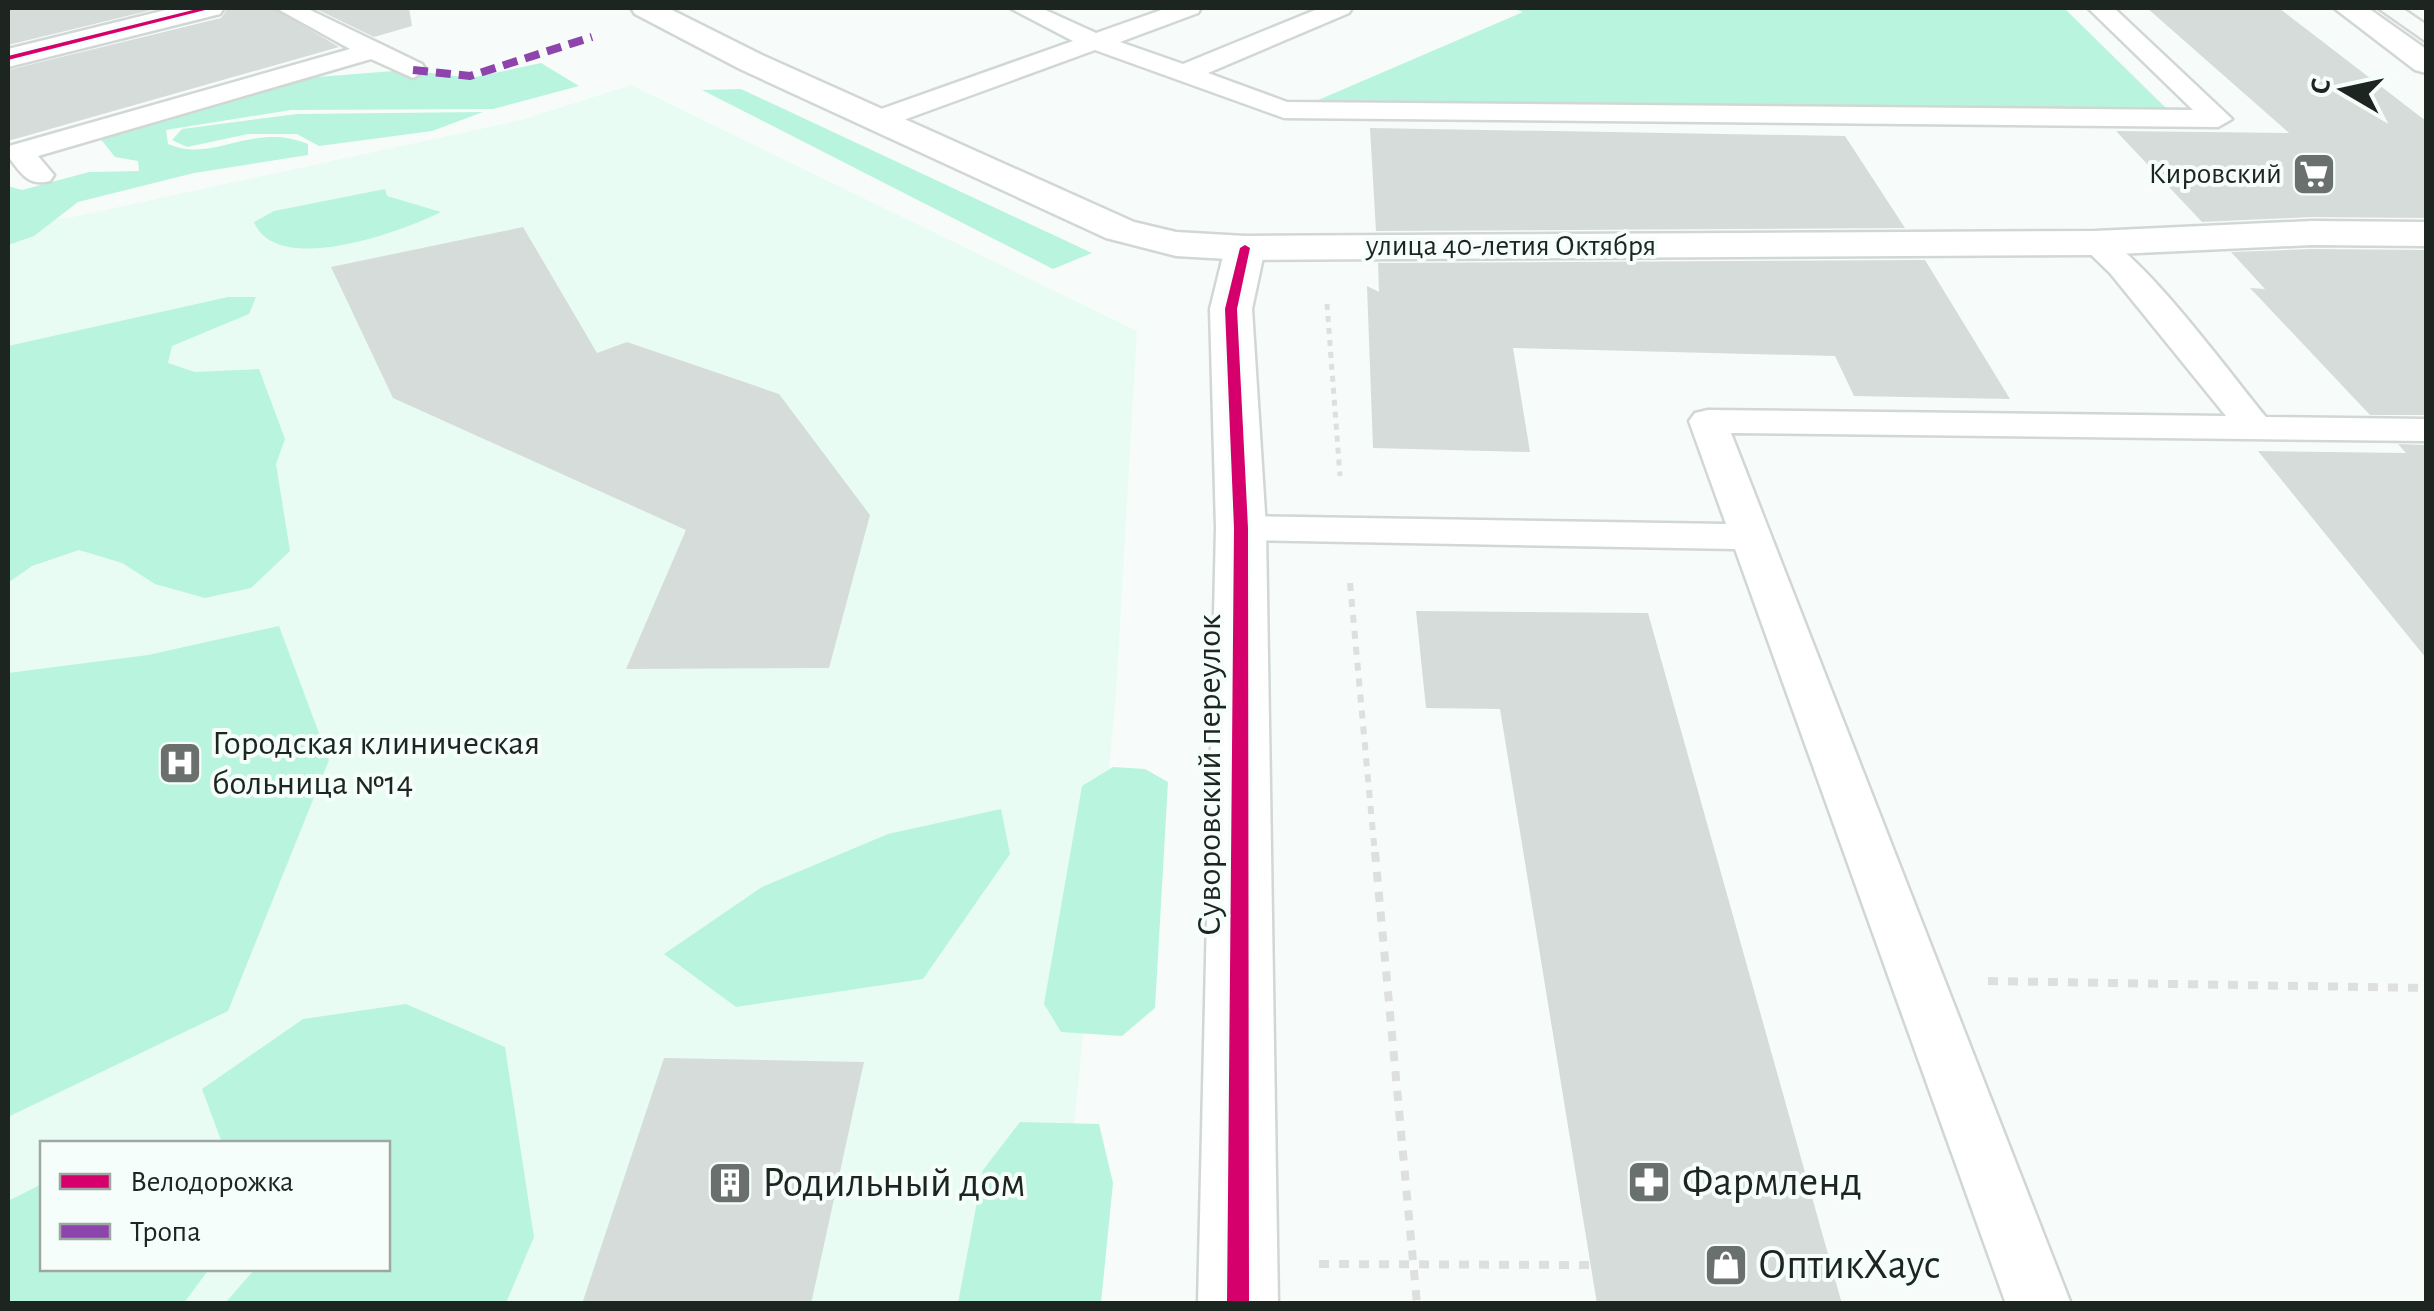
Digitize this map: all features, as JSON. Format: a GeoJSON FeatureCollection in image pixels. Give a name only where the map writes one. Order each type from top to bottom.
{"type":"FeatureCollection","features":[{"type":"Feature","properties":{"kind":"main road"},"geometry":{"type":"LineString","coordinates":[[8,58],[209,8]]}},
{"type":"Feature","properties":{"kind":"main road","name":"улица 40-летия Октября"},"geometry":{"type":"LineString","coordinates":[[646,8],[877,120],[1120,230],[1176,244],[1245,248],[2095,243],[2312,233],[2426,234]]}},
{"type":"Feature","properties":{"kind":"main road"},"geometry":{"type":"LineString","coordinates":[[2349,8],[2426,62]]}},
{"type":"Feature","properties":{"kind":"main road","name":"Суворовский переулок"},"geometry":{"type":"LineString","coordinates":[[1238,1284],[1241,528],[1231,309],[1245,248]]}},
{"type":"Feature","properties":{"kind":"lane"},"geometry":{"type":"LineString","coordinates":[[288,8],[414,70]]}},
{"type":"Feature","properties":{"kind":"lane"},"geometry":{"type":"LineString","coordinates":[[1022,8],[1094,41],[1284,110],[2218,119],[2100,8]]}},
{"type":"Feature","properties":{"kind":"lane"},"geometry":{"type":"LineString","coordinates":[[877,120],[1188,8]]}},
{"type":"Feature","properties":{"kind":"lane"},"geometry":{"type":"LineString","coordinates":[[1183,74],[1340,8]]}},
{"type":"Feature","properties":{"kind":"lane"},"geometry":{"type":"LineString","coordinates":[[40,175],[19,152],[374,50]]}},
{"type":"Feature","properties":{"kind":"lane"},"geometry":{"type":"LineString","coordinates":[[2095,243],[2122,266],[2256,428]]}},
{"type":"Feature","properties":{"kind":"lane"},"geometry":{"type":"LineString","coordinates":[[2039,1304],[1708,421],[2426,430]]}},
{"type":"Feature","properties":{"kind":"lane"},"geometry":{"type":"LineString","coordinates":[[1241,528],[1752,538]]}},
{"type":"Feature","properties":{"kind":"path"},"geometry":{"type":"LineString","coordinates":[[1326,294],[1417,1304]]}},
{"type":"Feature","properties":{"kind":"path"},"geometry":{"type":"LineString","coordinates":[[1917,980],[2426,988]]}},
{"type":"Feature","properties":{"kind":"path"},"geometry":{"type":"LineString","coordinates":[[1238,1284],[1414,1263],[1590,1264]]}},
{"type":"Feature","properties":{"kind":"shaded area"},"geometry":{"type":"Polygon","coordinates":[[[631,85],[1137,331],[1116,696],[1057,1303],[8,1304],[8,223],[68,218],[521,120],[631,85]]]}},
{"type":"Feature","properties":{"kind":"green space"},"geometry":{"type":"Polygon","coordinates":[[[1511,8],[2064,8],[2167,109],[1316,101],[1523,12],[1511,8]]]}},
{"type":"Feature","properties":{"kind":"green space"},"geometry":{"type":"Polygon","coordinates":[[[541,63],[579,86],[493,109],[291,110],[166,130],[168,144],[185,149],[268,137],[308,144],[308,155],[194,173],[78,202],[34,236],[8,245],[8,186],[22,190],[89,172],[139,171],[138,161],[115,157],[99,137],[292,79],[406,70],[471,78],[541,63]]]}},
{"type":"Feature","properties":{"kind":"green space"},"geometry":{"type":"Polygon","coordinates":[[[741,89],[1092,253],[1053,269],[702,90],[741,89]]]}},
{"type":"Feature","properties":{"kind":"green space"},"geometry":{"type":"Polygon","coordinates":[[[483,112],[432,131],[319,146],[297,134],[248,134],[187,147],[172,140],[182,129],[297,114],[483,112]]]}},
{"type":"Feature","properties":{"kind":"green space"},"geometry":{"type":"Polygon","coordinates":[[[385,189],[387,196],[441,212],[371,238],[313,248],[288,247],[267,238],[254,222],[274,211],[385,189]]]}},
{"type":"Feature","properties":{"kind":"green space"},"geometry":{"type":"Polygon","coordinates":[[[228,297],[256,297],[249,314],[172,346],[168,363],[195,372],[259,369],[285,439],[276,464],[290,551],[251,588],[205,598],[155,584],[122,563],[79,550],[32,566],[8,583],[8,346],[228,297]]]}},
{"type":"Feature","properties":{"kind":"green space"},"geometry":{"type":"Polygon","coordinates":[[[279,626],[329,760],[228,1011],[8,1117],[8,673],[148,655],[279,626]]]}},
{"type":"Feature","properties":{"kind":"green space"},"geometry":{"type":"Polygon","coordinates":[[[1113,767],[1145,769],[1168,782],[1155,1008],[1122,1036],[1061,1032],[1044,1004],[1082,786],[1113,767]]]}},
{"type":"Feature","properties":{"kind":"green space"},"geometry":{"type":"Polygon","coordinates":[[[1001,809],[1010,854],[923,979],[736,1007],[664,954],[762,887],[888,834],[1001,809]]]}},
{"type":"Feature","properties":{"kind":"green space"},"geometry":{"type":"Polygon","coordinates":[[[406,1004],[505,1047],[534,1237],[506,1303],[225,1303],[253,1271],[390,1271],[390,1141],[221,1141],[202,1089],[303,1019],[406,1004]]]}},
{"type":"Feature","properties":{"kind":"green space"},"geometry":{"type":"Polygon","coordinates":[[[1020,1122],[1099,1124],[1113,1183],[1101,1303],[958,1303],[983,1170],[1020,1122]]]}},
{"type":"Feature","properties":{"kind":"green space"},"geometry":{"type":"Polygon","coordinates":[[[40,1185],[40,1271],[208,1271],[184,1303],[8,1303],[8,1201],[40,1185]]]}},
{"type":"Feature","properties":{"kind":"building"},"geometry":{"type":"Polygon","coordinates":[[[8,8],[160,8],[8,45],[8,8]]]}},
{"type":"Feature","properties":{"kind":"building"},"geometry":{"type":"Polygon","coordinates":[[[228,8],[273,8],[339,47],[8,141],[8,70],[221,18],[228,8]]]}},
{"type":"Feature","properties":{"kind":"building"},"geometry":{"type":"Polygon","coordinates":[[[314,8],[409,8],[412,26],[374,37],[314,8]]]}},
{"type":"Feature","properties":{"kind":"building"},"geometry":{"type":"Polygon","coordinates":[[[2147,8],[2279,8],[2426,121],[2426,218],[2312,217],[2202,222],[2116,131],[2289,133],[2147,8]]]}},
{"type":"Feature","properties":{"kind":"building"},"geometry":{"type":"Polygon","coordinates":[[[1370,128],[1845,136],[1905,228],[1376,231],[1370,128]]]}},
{"type":"Feature","properties":{"kind":"building"},"geometry":{"type":"Polygon","coordinates":[[[523,227],[597,353],[627,342],[779,394],[870,515],[829,668],[626,669],[686,530],[393,398],[331,267],[523,227]]]}},
{"type":"Feature","properties":{"kind":"building"},"geometry":{"type":"Polygon","coordinates":[[[2426,250],[2426,415],[2370,415],[2250,288],[2265,289],[2231,252],[2426,250]]]}},
{"type":"Feature","properties":{"kind":"building"},"geometry":{"type":"Polygon","coordinates":[[[1925,260],[2010,399],[1854,396],[1835,356],[1513,348],[1530,452],[1373,448],[1367,286],[1379,292],[1378,263],[1925,260]]]}},
{"type":"Feature","properties":{"kind":"building"},"geometry":{"type":"Polygon","coordinates":[[[2398,444],[2426,445],[2426,658],[2258,451],[2406,453],[2398,444]]]}},
{"type":"Feature","properties":{"kind":"building"},"geometry":{"type":"Polygon","coordinates":[[[1416,611],[1648,613],[1842,1304],[1597,1304],[1500,709],[1426,708],[1416,611]]]}},
{"type":"Feature","properties":{"kind":"building","name":"Родильный дом"},"geometry":{"type":"Polygon","coordinates":[[[664,1058],[864,1062],[811,1304],[582,1304],[664,1058]]]}},
{"type":"Feature","properties":{"kind":"tram line"},"geometry":{"type":"LineString","coordinates":[[2376,8],[2426,43]]}},
{"type":"Feature","properties":{"kind":"tram line"},"geometry":{"type":"LineString","coordinates":[[2404,8],[2426,23]]}},
{"type":"Feature","properties":{"kind":"marked path"},"geometry":{"type":"LineString","coordinates":[[413,70],[470,76],[592,37]]}},
{"type":"Feature","properties":{"kind":"cycle path"},"geometry":{"type":"LineString","coordinates":[[8,58],[209,8]]}},
{"type":"Feature","properties":{"kind":"cycle path"},"geometry":{"type":"LineString","coordinates":[[1238,1304],[1241,528],[1231,309],[1245,248]]}},
{"type":"Feature","properties":{"kind":"place","name":"Кировский"},"geometry":{"type":"Point","coordinates":[2314,174]}},
{"type":"Feature","properties":{"kind":"place","name":"Городская клиническая больница №14"},"geometry":{"type":"Point","coordinates":[180,763]}},
{"type":"Feature","properties":{"kind":"place","name":"Фармленд"},"geometry":{"type":"Point","coordinates":[1649,1182]}},
{"type":"Feature","properties":{"kind":"place","name":"Родильный дом"},"geometry":{"type":"Point","coordinates":[730,1183]}},
{"type":"Feature","properties":{"kind":"place","name":"ОптикХаус"},"geometry":{"type":"Point","coordinates":[1726,1265]}}]}
